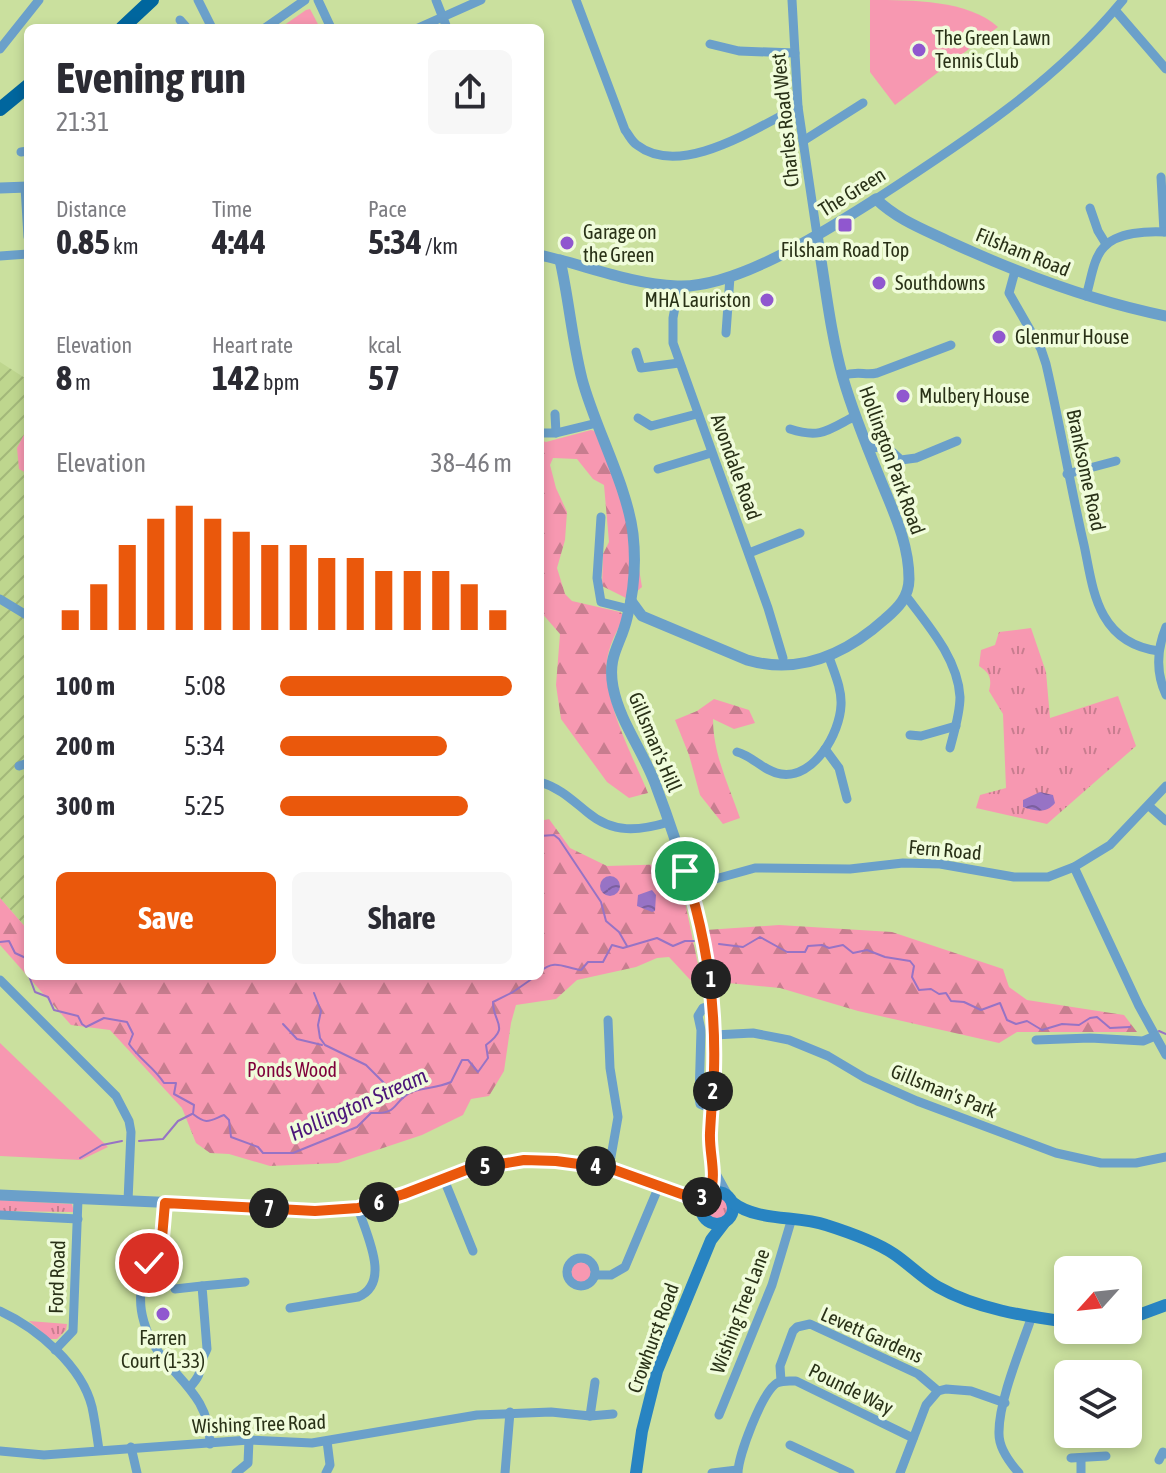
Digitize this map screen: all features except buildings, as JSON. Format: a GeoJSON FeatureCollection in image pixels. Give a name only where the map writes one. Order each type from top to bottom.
{"type":"FeatureCollection","features":[{"type":"Feature","properties":{"kind":"highway"},"geometry":{"type":"LineString","coordinates":[[126,24],[152,0]]}},
{"type":"Feature","properties":{"kind":"highway"},"geometry":{"type":"LineString","coordinates":[[0,109],[24,89]]}},
{"type":"Feature","properties":{"kind":"main road"},"geometry":{"type":"LineString","coordinates":[[711,1240],[702,1204],[708,1195],[718,1192],[751,1213]]}},
{"type":"Feature","properties":{"kind":"main road"},"geometry":{"type":"LineString","coordinates":[[727,1220],[733,1210],[729,1198]]}},
{"type":"Feature","properties":{"kind":"main road"},"geometry":{"type":"LineString","coordinates":[[704,1216],[714,1224],[751,1213],[825,1224],[893,1253],[936,1286],[966,1301],[1054,1320]]}},
{"type":"Feature","properties":{"kind":"main road","name":"Crowhurst Road"},"geometry":{"type":"LineString","coordinates":[[636,1473],[642,1431],[657,1371],[711,1240],[727,1220]]}},
{"type":"Feature","properties":{"kind":"main road"},"geometry":{"type":"LineString","coordinates":[[1142,1314],[1166,1305]]}},
{"type":"Feature","properties":{"kind":"street"},"geometry":{"type":"LineString","coordinates":[[0,49],[39,0]]}},
{"type":"Feature","properties":{"kind":"street"},"geometry":{"type":"LineString","coordinates":[[198,0],[209,24]]}},
{"type":"Feature","properties":{"kind":"street"},"geometry":{"type":"LineString","coordinates":[[271,24],[305,0]]}},
{"type":"Feature","properties":{"kind":"street"},"geometry":{"type":"LineString","coordinates":[[318,0],[329,24]]}},
{"type":"Feature","properties":{"kind":"street"},"geometry":{"type":"LineString","coordinates":[[436,0],[446,24]]}},
{"type":"Feature","properties":{"kind":"street"},"geometry":{"type":"LineString","coordinates":[[427,24],[481,0]]}},
{"type":"Feature","properties":{"kind":"street"},"geometry":{"type":"LineString","coordinates":[[576,0],[625,130],[636,145],[674,157],[707,151],[798,107]]}},
{"type":"Feature","properties":{"kind":"street","name":"Charles Road West"},"geometry":{"type":"LineString","coordinates":[[792,0],[798,107],[817,235]]}},
{"type":"Feature","properties":{"kind":"street"},"geometry":{"type":"LineString","coordinates":[[1117,4],[1166,69]]}},
{"type":"Feature","properties":{"kind":"street","name":"The Green"},"geometry":{"type":"LineString","coordinates":[[544,254],[645,282],[679,286],[730,277],[817,235],[967,139],[1022,97],[1083,43],[1117,4]]}},
{"type":"Feature","properties":{"kind":"street"},"geometry":{"type":"LineString","coordinates":[[710,44],[721,43],[757,53],[795,53]]}},
{"type":"Feature","properties":{"kind":"street"},"geometry":{"type":"LineString","coordinates":[[803,141],[863,103]]}},
{"type":"Feature","properties":{"kind":"street"},"geometry":{"type":"LineString","coordinates":[[1086,296],[1106,244],[1133,234],[1165,232],[1161,177]]}},
{"type":"Feature","properties":{"kind":"street"},"geometry":{"type":"LineString","coordinates":[[0,188],[24,187]]}},
{"type":"Feature","properties":{"kind":"street","name":"Filsham Road"},"geometry":{"type":"LineString","coordinates":[[876,199],[899,219],[1015,271],[1086,296],[1166,316]]}},
{"type":"Feature","properties":{"kind":"street"},"geometry":{"type":"LineString","coordinates":[[1090,208],[1106,244]]}},
{"type":"Feature","properties":{"kind":"street","name":"Hollington Park Road"},"geometry":{"type":"LineString","coordinates":[[817,235],[842,376],[867,448],[905,540],[909,581],[906,596]]}},
{"type":"Feature","properties":{"kind":"street"},"geometry":{"type":"LineString","coordinates":[[0,256],[24,254]]}},
{"type":"Feature","properties":{"kind":"street","name":"Gillsman's Hill"},"geometry":{"type":"LineString","coordinates":[[560,260],[583,381],[633,532],[630,605],[612,662],[614,690],[621,715],[645,758],[669,822],[703,935],[714,1035],[710,1136],[714,1174],[708,1195]]}},
{"type":"Feature","properties":{"kind":"street","name":"Branksome Road"},"geometry":{"type":"LineString","coordinates":[[1015,271],[1009,293],[1041,349],[1046,364],[1067,474],[1092,581],[1104,617],[1129,643],[1159,651]]}},
{"type":"Feature","properties":{"kind":"street"},"geometry":{"type":"LineString","coordinates":[[726,333],[730,277]]}},
{"type":"Feature","properties":{"kind":"street","name":"Avondale Road"},"geometry":{"type":"LineString","coordinates":[[679,286],[673,318],[673,343],[749,553],[783,658]]}},
{"type":"Feature","properties":{"kind":"street"},"geometry":{"type":"LineString","coordinates":[[842,376],[861,371],[870,375],[951,345]]}},
{"type":"Feature","properties":{"kind":"street"},"geometry":{"type":"LineString","coordinates":[[636,352],[641,368],[679,363]]}},
{"type":"Feature","properties":{"kind":"street"},"geometry":{"type":"LineString","coordinates":[[555,414],[556,433]]}},
{"type":"Feature","properties":{"kind":"street"},"geometry":{"type":"LineString","coordinates":[[638,418],[646,429],[697,414]]}},
{"type":"Feature","properties":{"kind":"street"},"geometry":{"type":"LineString","coordinates":[[790,429],[809,435],[823,433],[855,416]]}},
{"type":"Feature","properties":{"kind":"street"},"geometry":{"type":"LineString","coordinates":[[544,433],[597,423]]}},
{"type":"Feature","properties":{"kind":"street"},"geometry":{"type":"LineString","coordinates":[[867,448],[887,447],[901,460],[916,458],[957,441]]}},
{"type":"Feature","properties":{"kind":"street"},"geometry":{"type":"LineString","coordinates":[[658,469],[711,453]]}},
{"type":"Feature","properties":{"kind":"street"},"geometry":{"type":"LineString","coordinates":[[1067,474],[1117,461]]}},
{"type":"Feature","properties":{"kind":"street"},"geometry":{"type":"LineString","coordinates":[[601,517],[597,578],[601,602],[630,605],[642,616],[764,665],[782,666],[829,657],[874,629],[906,596],[936,636],[955,674],[960,698],[950,748]]}},
{"type":"Feature","properties":{"kind":"street"},"geometry":{"type":"LineString","coordinates":[[749,553],[794,538]]}},
{"type":"Feature","properties":{"kind":"street"},"geometry":{"type":"LineString","coordinates":[[0,599],[24,614]]}},
{"type":"Feature","properties":{"kind":"street"},"geometry":{"type":"LineString","coordinates":[[627,622],[642,616]]}},
{"type":"Feature","properties":{"kind":"street"},"geometry":{"type":"LineString","coordinates":[[1166,627],[1159,651],[1161,685],[1166,695]]}},
{"type":"Feature","properties":{"kind":"street"},"geometry":{"type":"LineString","coordinates":[[737,752],[758,765],[788,774],[804,768],[825,749],[837,725],[842,701],[829,657]]}},
{"type":"Feature","properties":{"kind":"street"},"geometry":{"type":"LineString","coordinates":[[914,738],[956,726]]}},
{"type":"Feature","properties":{"kind":"street"},"geometry":{"type":"LineString","coordinates":[[825,749],[839,768],[847,799]]}},
{"type":"Feature","properties":{"kind":"street"},"geometry":{"type":"LineString","coordinates":[[544,783],[559,789],[588,814],[611,827],[629,831],[669,822]]}},
{"type":"Feature","properties":{"kind":"street","name":"Fern Road"},"geometry":{"type":"LineString","coordinates":[[690,886],[755,868],[850,869],[903,863],[940,864],[1014,877],[1048,877],[1074,867],[1110,845],[1166,786]]}},
{"type":"Feature","properties":{"kind":"street"},"geometry":{"type":"LineString","coordinates":[[1149,806],[1166,821]]}},
{"type":"Feature","properties":{"kind":"street"},"geometry":{"type":"LineString","coordinates":[[1074,867],[1139,1006],[1166,1055]]}},
{"type":"Feature","properties":{"kind":"street"},"geometry":{"type":"LineString","coordinates":[[0,980],[116,1096],[131,1132],[123,1201]]}},
{"type":"Feature","properties":{"kind":"street","name":"Gillsman's Hill"},"geometry":{"type":"LineString","coordinates":[[712,1109],[700,1104],[699,1098],[701,1030],[698,1016],[703,1008],[713,1006]]}},
{"type":"Feature","properties":{"kind":"street"},"geometry":{"type":"LineString","coordinates":[[608,1020],[611,1078],[618,1117],[609,1168]]}},
{"type":"Feature","properties":{"kind":"street","name":"Gillsman's Park"},"geometry":{"type":"LineString","coordinates":[[714,1035],[753,1033],[789,1040],[917,1101],[1056,1153],[1101,1163],[1136,1163],[1166,1157]]}},
{"type":"Feature","properties":{"kind":"street"},"geometry":{"type":"LineString","coordinates":[[1036,1040],[1090,1038],[1143,1041],[1155,1036]]}},
{"type":"Feature","properties":{"kind":"street"},"geometry":{"type":"LineString","coordinates":[[0,1195],[315,1211],[358,1208],[404,1194],[443,1177],[483,1166],[524,1160],[609,1168],[687,1196],[708,1195]]}},
{"type":"Feature","properties":{"kind":"street"},"geometry":{"type":"LineString","coordinates":[[714,1174],[729,1198]]}},
{"type":"Feature","properties":{"kind":"street"},"geometry":{"type":"LineString","coordinates":[[443,1177],[473,1251]]}},
{"type":"Feature","properties":{"kind":"street"},"geometry":{"type":"LineString","coordinates":[[595,1275],[611,1275],[625,1267],[659,1186]]}},
{"type":"Feature","properties":{"kind":"street"},"geometry":{"type":"LineString","coordinates":[[687,1196],[704,1216]]}},
{"type":"Feature","properties":{"kind":"street","name":"Ford Road"},"geometry":{"type":"LineString","coordinates":[[55,1350],[73,1331],[78,1199]]}},
{"type":"Feature","properties":{"kind":"street"},"geometry":{"type":"LineString","coordinates":[[165,1203],[162,1238],[144,1277],[143,1322],[156,1349],[190,1387],[207,1417],[210,1444]]}},
{"type":"Feature","properties":{"kind":"street"},"geometry":{"type":"LineString","coordinates":[[290,1308],[368,1293],[377,1275],[358,1208]]}},
{"type":"Feature","properties":{"kind":"street"},"geometry":{"type":"LineString","coordinates":[[0,1215],[78,1219]]}},
{"type":"Feature","properties":{"kind":"street","name":"Wishing Tree Lane"},"geometry":{"type":"LineString","coordinates":[[719,1415],[772,1285],[792,1218]]}},
{"type":"Feature","properties":{"kind":"street"},"geometry":{"type":"LineString","coordinates":[[175,1289],[245,1282]]}},
{"type":"Feature","properties":{"kind":"street"},"geometry":{"type":"LineString","coordinates":[[190,1387],[201,1374],[207,1349],[202,1286]]}},
{"type":"Feature","properties":{"kind":"street"},"geometry":{"type":"LineString","coordinates":[[0,1311],[16,1319],[55,1350],[74,1373],[92,1405],[99,1450]]}},
{"type":"Feature","properties":{"kind":"street"},"geometry":{"type":"LineString","coordinates":[[1019,1473],[1003,1450],[999,1435],[1005,1403],[1032,1316]]}},
{"type":"Feature","properties":{"kind":"street","name":"Levett Gardens"},"geometry":{"type":"LineString","coordinates":[[781,1381],[780,1366],[793,1331],[810,1324],[918,1374],[938,1391]]}},
{"type":"Feature","properties":{"kind":"street","name":"Pounde Way"},"geometry":{"type":"LineString","coordinates":[[738,1471],[763,1403],[774,1385],[781,1381],[796,1381],[913,1438]]}},
{"type":"Feature","properties":{"kind":"street"},"geometry":{"type":"LineString","coordinates":[[590,1416],[595,1382]]}},
{"type":"Feature","properties":{"kind":"street"},"geometry":{"type":"LineString","coordinates":[[900,1473],[926,1405],[938,1391],[971,1391],[1005,1403]]}},
{"type":"Feature","properties":{"kind":"street"},"geometry":{"type":"LineString","coordinates":[[505,1473],[510,1412]]}},
{"type":"Feature","properties":{"kind":"street","name":"Wishing Tree Road"},"geometry":{"type":"LineString","coordinates":[[0,1451],[44,1455],[249,1440],[298,1443],[510,1412],[590,1416],[613,1414]]}},
{"type":"Feature","properties":{"kind":"street"},"geometry":{"type":"LineString","coordinates":[[236,1473],[248,1463],[249,1440]]}},
{"type":"Feature","properties":{"kind":"street"},"geometry":{"type":"LineString","coordinates":[[326,1473],[330,1465],[327,1441]]}},
{"type":"Feature","properties":{"kind":"street"},"geometry":{"type":"LineString","coordinates":[[790,1445],[839,1471],[850,1473]]}},
{"type":"Feature","properties":{"kind":"street"},"geometry":{"type":"LineString","coordinates":[[131,1447],[137,1473]]}},
{"type":"Feature","properties":{"kind":"street"},"geometry":{"type":"LineString","coordinates":[[1081,1473],[1076,1458],[1106,1456]]}},
{"type":"Feature","properties":{"kind":"street"},"geometry":{"type":"LineString","coordinates":[[712,1473],[738,1471]]}},
{"type":"Feature","properties":{"kind":"shaded area"},"geometry":{"type":"Polygon","coordinates":[[[0,362],[24,377],[24,925],[0,898],[0,362]]]}},
{"type":"Feature","properties":{"kind":"green space","name":"The Green Lawn Tennis Club"},"geometry":{"type":"Polygon","coordinates":[[[870,0],[939,3],[971,11],[998,27],[895,105],[870,72],[870,0]]]}},
{"type":"Feature","properties":{"kind":"green space"},"geometry":{"type":"Polygon","coordinates":[[[310,9],[318,24],[286,24],[310,9]]]}},
{"type":"Feature","properties":{"kind":"green space"},"geometry":{"type":"Polygon","coordinates":[[[591,430],[601,433],[634,539],[642,587],[628,599],[602,586],[603,554],[609,542],[604,485],[593,479],[577,459],[553,458],[550,465],[567,512],[565,540],[557,568],[565,594],[572,601],[620,612],[624,616],[609,651],[608,685],[618,723],[648,793],[629,798],[607,782],[561,719],[556,685],[560,634],[544,616],[546,442],[591,430]]]}},
{"type":"Feature","properties":{"kind":"green space"},"geometry":{"type":"Polygon","coordinates":[[[24,435],[24,472],[19,469],[17,448],[24,435]]]}},
{"type":"Feature","properties":{"kind":"green space"},"geometry":{"type":"Polygon","coordinates":[[[1031,628],[1046,672],[1050,718],[1118,696],[1136,746],[1047,824],[976,808],[980,795],[1006,788],[1003,714],[989,691],[986,671],[979,666],[981,650],[995,645],[999,632],[1031,628]]]}},
{"type":"Feature","properties":{"kind":"green space"},"geometry":{"type":"Polygon","coordinates":[[[714,699],[749,710],[755,723],[734,729],[713,719],[719,757],[740,818],[723,824],[700,795],[675,720],[697,711],[714,699]]]}},
{"type":"Feature","properties":{"kind":"green space","name":"Ponds Wood"},"geometry":{"type":"Polygon","coordinates":[[[549,819],[570,848],[607,866],[673,864],[680,878],[701,979],[694,984],[669,957],[657,958],[636,967],[577,980],[556,999],[516,1005],[504,1071],[489,1096],[471,1099],[463,1115],[422,1135],[338,1163],[270,1166],[229,1154],[210,1153],[196,1143],[182,1108],[110,1030],[71,1025],[31,980],[544,980],[544,820],[549,819]]]}},
{"type":"Feature","properties":{"kind":"green space","name":"Ponds Wood"},"geometry":{"type":"Polygon","coordinates":[[[0,898],[24,925],[24,972],[0,945],[0,898]]]}},
{"type":"Feature","properties":{"kind":"green space"},"geometry":{"type":"Polygon","coordinates":[[[779,925],[892,932],[1003,969],[1009,987],[1027,1000],[1124,1015],[1137,1032],[1017,1032],[999,1043],[858,1011],[780,988],[718,982],[706,930],[779,925]]]}},
{"type":"Feature","properties":{"kind":"green space"},"geometry":{"type":"Polygon","coordinates":[[[0,1043],[108,1147],[81,1160],[0,1156],[0,1043]]]}},
{"type":"Feature","properties":{"kind":"green space"},"geometry":{"type":"Polygon","coordinates":[[[717,1196],[728,1203],[729,1208],[722,1219],[717,1220],[706,1213],[705,1208],[712,1197],[717,1196]]]}},
{"type":"Feature","properties":{"kind":"green space"},"geometry":{"type":"Polygon","coordinates":[[[0,1200],[72,1204],[74,1212],[0,1211],[0,1200]]]}},
{"type":"Feature","properties":{"kind":"green space"},"geometry":{"type":"Polygon","coordinates":[[[581,1260],[592,1267],[593,1272],[586,1283],[581,1284],[570,1277],[569,1272],[576,1261],[581,1260]]]}},
{"type":"Feature","properties":{"kind":"green space"},"geometry":{"type":"Polygon","coordinates":[[[29,1321],[67,1324],[66,1330],[57,1339],[50,1339],[29,1321]]]}},
{"type":"Feature","properties":{"kind":"water"},"geometry":{"type":"Polygon","coordinates":[[[1040,792],[1053,795],[1055,803],[1044,810],[1023,807],[1023,800],[1040,792]]]}},
{"type":"Feature","properties":{"kind":"water"},"geometry":{"type":"Polygon","coordinates":[[[610,876],[617,879],[620,886],[617,893],[610,896],[603,893],[600,886],[603,879],[610,876]]]}},
{"type":"Feature","properties":{"kind":"water"},"geometry":{"type":"Polygon","coordinates":[[[652,890],[656,895],[655,911],[652,912],[637,906],[638,895],[652,890]]]}},
{"type":"Feature","properties":{"kind":"waterway"},"geometry":{"type":"LineString","coordinates":[[544,836],[554,835],[559,839],[601,902],[606,921],[619,932],[627,946]]}},
{"type":"Feature","properties":{"kind":"waterway","name":"Hollington Stream"},"geometry":{"type":"LineString","coordinates":[[719,944],[743,947],[760,937],[787,952],[805,952],[808,946],[829,948],[843,945],[853,953],[867,950],[910,961],[914,966],[912,977],[919,990],[946,993],[951,1001],[964,1002],[981,1010],[1000,1003],[1007,1020],[1016,1024],[1027,1021],[1042,1030],[1062,1024],[1079,1025],[1097,1017],[1110,1028],[1130,1027]]}},
{"type":"Feature","properties":{"kind":"waterway","name":"Hollington Stream"},"geometry":{"type":"LineString","coordinates":[[544,969],[560,965],[581,970],[588,962],[603,962],[612,945],[623,948],[657,938],[673,946],[694,941]]}},
{"type":"Feature","properties":{"kind":"waterway","name":"Hollington Stream"},"geometry":{"type":"LineString","coordinates":[[0,942],[9,941],[15,953],[24,957]]}},
{"type":"Feature","properties":{"kind":"waterway","name":"Hollington Stream"},"geometry":{"type":"LineString","coordinates":[[30,980],[35,992],[48,997],[54,1010],[78,1016],[86,1027],[104,1018],[127,1022],[133,1034],[129,1044],[164,1083],[176,1083],[174,1094],[194,1105],[193,1114],[208,1121],[224,1115],[229,1120],[231,1137],[258,1147],[263,1153],[293,1153],[357,1127],[371,1113],[391,1110],[411,1092],[451,1082],[462,1060],[468,1060],[478,1072],[488,1058],[486,1045],[499,1029],[493,1002],[530,980]]}},
{"type":"Feature","properties":{"kind":"waterway"},"geometry":{"type":"LineString","coordinates":[[314,993],[321,1011],[318,1025],[320,1038],[325,1045],[366,1065],[403,1098]]}},
{"type":"Feature","properties":{"kind":"waterway"},"geometry":{"type":"LineString","coordinates":[[283,1024],[297,1039],[322,1045]]}},
{"type":"Feature","properties":{"kind":"waterway","name":"Hollington Stream"},"geometry":{"type":"LineString","coordinates":[[1159,1031],[1166,1034]]}},
{"type":"Feature","properties":{"kind":"waterway"},"geometry":{"type":"LineString","coordinates":[[139,1141],[163,1139],[178,1121],[192,1114]]}},
{"type":"Feature","properties":{"kind":"waterway"},"geometry":{"type":"LineString","coordinates":[[80,1158],[102,1145],[122,1141]]}},
{"type":"Feature","properties":{"kind":"place","name":"The Green Lawn Tennis Club"},"geometry":{"type":"Point","coordinates":[919,50]}},
{"type":"Feature","properties":{"kind":"place","name":"Filsham Road Top"},"geometry":{"type":"Point","coordinates":[845,225]}},
{"type":"Feature","properties":{"kind":"place","name":"Garage on the Green"},"geometry":{"type":"Point","coordinates":[567,243]}},
{"type":"Feature","properties":{"kind":"place","name":"Southdowns"},"geometry":{"type":"Point","coordinates":[879,283]}},
{"type":"Feature","properties":{"kind":"place","name":"MHA Lauriston"},"geometry":{"type":"Point","coordinates":[767,300]}},
{"type":"Feature","properties":{"kind":"place","name":"Glenmur House"},"geometry":{"type":"Point","coordinates":[999,337]}},
{"type":"Feature","properties":{"kind":"place","name":"Mulbery House"},"geometry":{"type":"Point","coordinates":[903,396]}},
{"type":"Feature","properties":{"kind":"place","name":"Farren Court (1-33)"},"geometry":{"type":"Point","coordinates":[163,1314]}},
{"type":"Feature","properties":{"kind":"route"},"geometry":{"type":"LineString","coordinates":[[149,1263],[162,1238],[165,1203],[315,1211],[358,1208],[466,1170],[524,1160],[609,1168],[687,1196],[710,1194],[714,1174],[710,1136],[714,1070],[712,993],[703,935],[685,871]]}}]}
